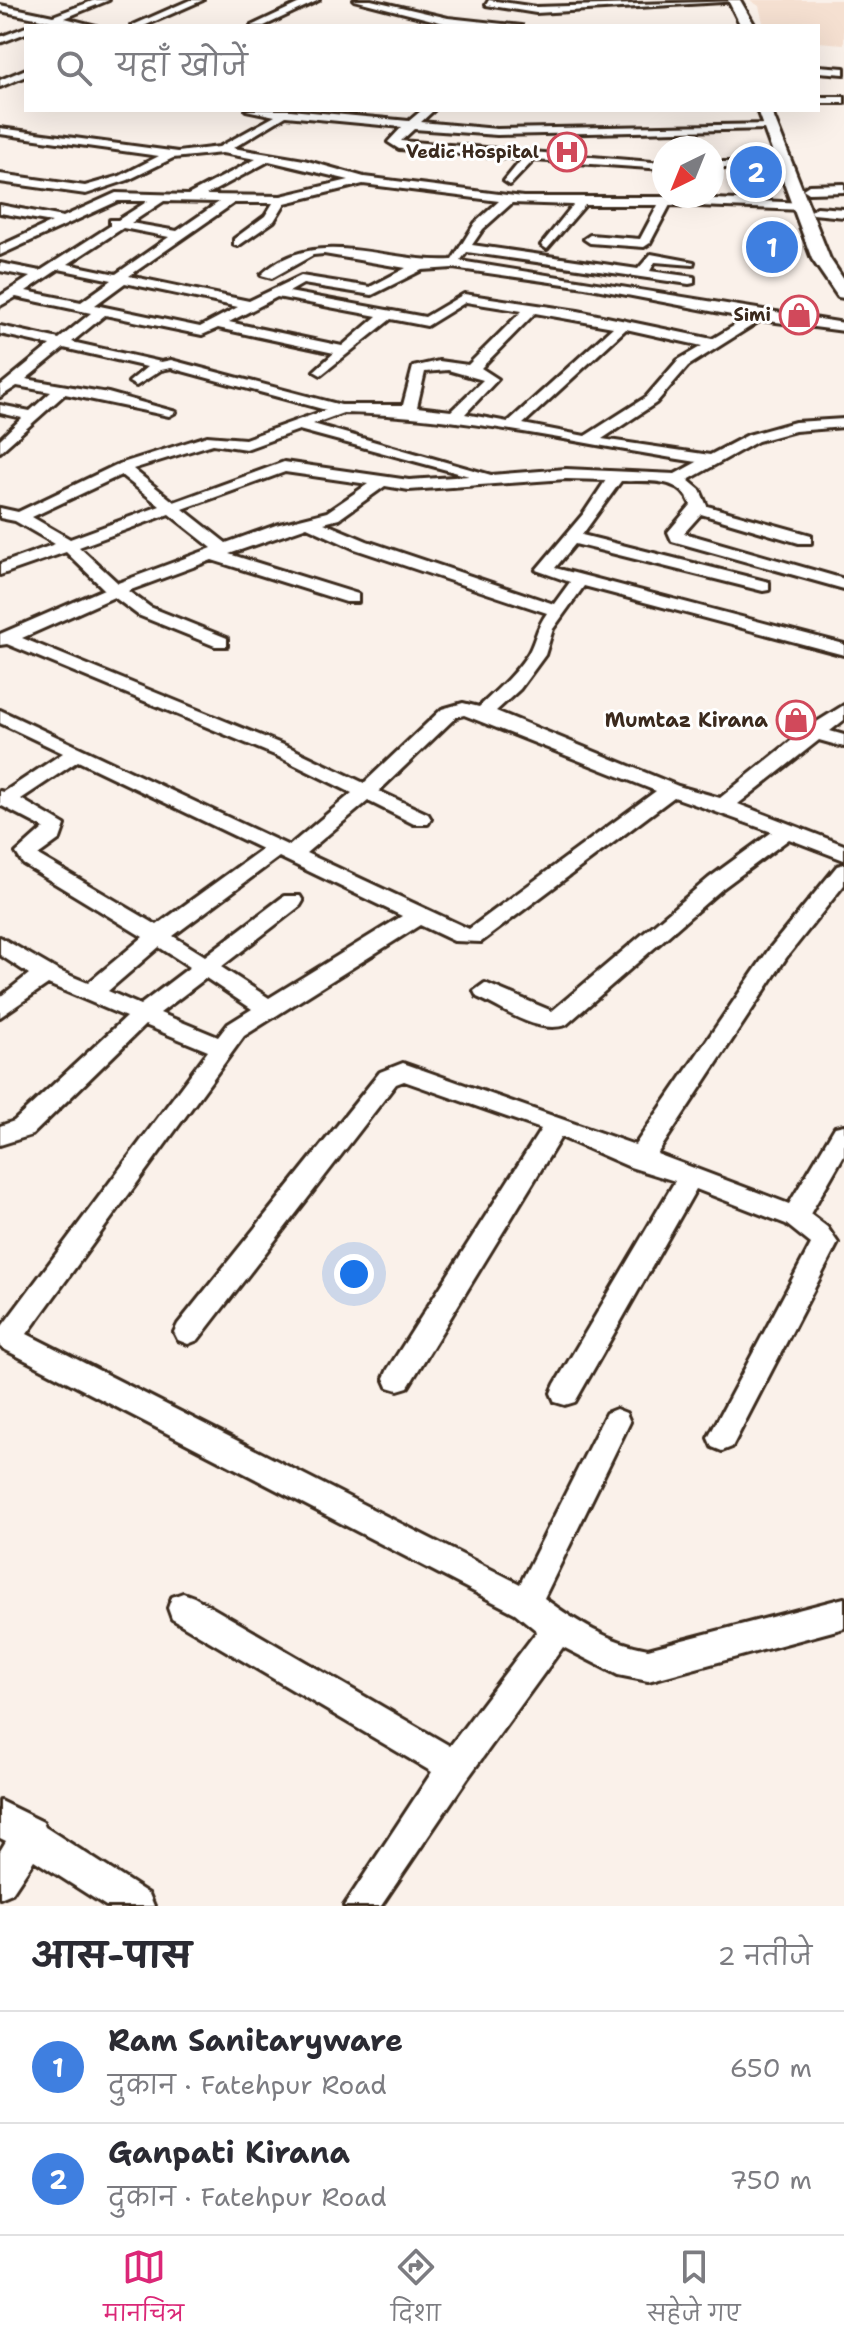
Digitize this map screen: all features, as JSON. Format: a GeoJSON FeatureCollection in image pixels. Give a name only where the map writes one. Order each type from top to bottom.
{"type":"FeatureCollection","features":[{"type":"Feature","properties":{"kind":"street"},"geometry":{"type":"LineString","coordinates":[[41,24],[104,0]]}},
{"type":"Feature","properties":{"kind":"street"},"geometry":{"type":"LineString","coordinates":[[141,24],[198,0]]}},
{"type":"Feature","properties":{"kind":"street"},"geometry":{"type":"LineString","coordinates":[[260,24],[314,0]]}},
{"type":"Feature","properties":{"kind":"street"},"geometry":{"type":"LineString","coordinates":[[359,0],[417,14],[482,24]]}},
{"type":"Feature","properties":{"kind":"street"},"geometry":{"type":"LineString","coordinates":[[561,0],[575,10]]}},
{"type":"Feature","properties":{"kind":"street"},"geometry":{"type":"LineString","coordinates":[[489,3],[508,3],[536,10],[575,10],[639,3],[728,1]]}},
{"type":"Feature","properties":{"kind":"street"},"geometry":{"type":"LineString","coordinates":[[728,1],[733,24]]}},
{"type":"Feature","properties":{"kind":"street"},"geometry":{"type":"LineString","coordinates":[[728,1],[746,24]]}},
{"type":"Feature","properties":{"kind":"street"},"geometry":{"type":"LineString","coordinates":[[489,24],[490,13],[508,3]]}},
{"type":"Feature","properties":{"kind":"street"},"geometry":{"type":"LineString","coordinates":[[0,8],[80,24]]}},
{"type":"Feature","properties":{"kind":"street"},"geometry":{"type":"LineString","coordinates":[[402,22],[417,14]]}},
{"type":"Feature","properties":{"kind":"street"},"geometry":{"type":"LineString","coordinates":[[0,40],[24,31]]}},
{"type":"Feature","properties":{"kind":"street"},"geometry":{"type":"LineString","coordinates":[[820,69],[844,71]]}},
{"type":"Feature","properties":{"kind":"street"},"geometry":{"type":"LineString","coordinates":[[0,85],[24,73]]}},
{"type":"Feature","properties":{"kind":"street"},"geometry":{"type":"LineString","coordinates":[[0,85],[24,90]]}},
{"type":"Feature","properties":{"kind":"street"},"geometry":{"type":"LineString","coordinates":[[820,89],[843,95]]}},
{"type":"Feature","properties":{"kind":"street"},"geometry":{"type":"LineString","coordinates":[[820,100],[843,95]]}},
{"type":"Feature","properties":{"kind":"street"},"geometry":{"type":"LineString","coordinates":[[222,150],[282,112]]}},
{"type":"Feature","properties":{"kind":"street"},"geometry":{"type":"LineString","coordinates":[[293,112],[497,132],[766,118],[786,165],[844,267]]}},
{"type":"Feature","properties":{"kind":"street"},"geometry":{"type":"LineString","coordinates":[[427,112],[394,144],[652,165]]}},
{"type":"Feature","properties":{"kind":"street"},"geometry":{"type":"LineString","coordinates":[[781,112],[809,189],[821,259],[844,293]]}},
{"type":"Feature","properties":{"kind":"street"},"geometry":{"type":"LineString","coordinates":[[0,131],[171,154],[222,150],[304,163],[363,180],[508,200],[652,201]]}},
{"type":"Feature","properties":{"kind":"street"},"geometry":{"type":"LineString","coordinates":[[0,178],[86,190],[124,178],[171,154]]}},
{"type":"Feature","properties":{"kind":"street"},"geometry":{"type":"LineString","coordinates":[[190,199],[268,157]]}},
{"type":"Feature","properties":{"kind":"street"},"geometry":{"type":"LineString","coordinates":[[510,181],[530,157]]}},
{"type":"Feature","properties":{"kind":"street"},"geometry":{"type":"LineString","coordinates":[[724,165],[786,165]]}},
{"type":"Feature","properties":{"kind":"street"},"geometry":{"type":"LineString","coordinates":[[0,251],[116,197],[281,200],[363,180]]}},
{"type":"Feature","properties":{"kind":"street"},"geometry":{"type":"LineString","coordinates":[[809,189],[844,188]]}},
{"type":"Feature","properties":{"kind":"street"},"geometry":{"type":"LineString","coordinates":[[0,302],[162,198]]}},
{"type":"Feature","properties":{"kind":"street"},"geometry":{"type":"LineString","coordinates":[[85,306],[230,200]]}},
{"type":"Feature","properties":{"kind":"street"},"geometry":{"type":"LineString","coordinates":[[238,242],[270,218],[281,200]]}},
{"type":"Feature","properties":{"kind":"street"},"geometry":{"type":"LineString","coordinates":[[453,264],[479,226],[508,200]]}},
{"type":"Feature","properties":{"kind":"street"},"geometry":{"type":"LineString","coordinates":[[547,245],[581,202]]}},
{"type":"Feature","properties":{"kind":"street"},"geometry":{"type":"LineString","coordinates":[[724,204],[844,213]]}},
{"type":"Feature","properties":{"kind":"street"},"geometry":{"type":"LineString","coordinates":[[590,239],[644,243],[662,208]]}},
{"type":"Feature","properties":{"kind":"street"},"geometry":{"type":"LineString","coordinates":[[0,209],[179,235]]}},
{"type":"Feature","properties":{"kind":"street"},"geometry":{"type":"LineString","coordinates":[[0,239],[18,242]]}},
{"type":"Feature","properties":{"kind":"street"},"geometry":{"type":"LineString","coordinates":[[464,248],[689,280]]}},
{"type":"Feature","properties":{"kind":"street"},"geometry":{"type":"LineString","coordinates":[[267,275],[310,252],[324,250],[419,266],[453,264],[581,299],[844,327]]}},
{"type":"Feature","properties":{"kind":"street"},"geometry":{"type":"LineString","coordinates":[[642,273],[651,258],[688,262]]}},
{"type":"Feature","properties":{"kind":"street"},"geometry":{"type":"LineString","coordinates":[[57,265],[252,306]]}},
{"type":"Feature","properties":{"kind":"street"},"geometry":{"type":"LineString","coordinates":[[15,293],[195,331],[217,324],[307,280],[372,291],[419,266]]}},
{"type":"Feature","properties":{"kind":"street"},"geometry":{"type":"LineString","coordinates":[[0,267],[42,275]]}},
{"type":"Feature","properties":{"kind":"street"},"geometry":{"type":"LineString","coordinates":[[152,321],[195,292]]}},
{"type":"Feature","properties":{"kind":"street"},"geometry":{"type":"LineString","coordinates":[[275,293],[427,322]]}},
{"type":"Feature","properties":{"kind":"street"},"geometry":{"type":"LineString","coordinates":[[417,335],[427,322],[464,298],[532,308],[581,299],[623,325],[714,344]]}},
{"type":"Feature","properties":{"kind":"street"},"geometry":{"type":"LineString","coordinates":[[471,370],[532,308]]}},
{"type":"Feature","properties":{"kind":"street"},"geometry":{"type":"LineString","coordinates":[[0,393],[103,310]]}},
{"type":"Feature","properties":{"kind":"street"},"geometry":{"type":"LineString","coordinates":[[321,371],[388,314]]}},
{"type":"Feature","properties":{"kind":"street"},"geometry":{"type":"LineString","coordinates":[[588,441],[651,400],[683,363],[759,316]]}},
{"type":"Feature","properties":{"kind":"street"},"geometry":{"type":"LineString","coordinates":[[217,324],[344,351]]}},
{"type":"Feature","properties":{"kind":"street"},"geometry":{"type":"LineString","coordinates":[[513,425],[623,325]]}},
{"type":"Feature","properties":{"kind":"street"},"geometry":{"type":"LineString","coordinates":[[0,330],[161,366]]}},
{"type":"Feature","properties":{"kind":"street"},"geometry":{"type":"LineString","coordinates":[[136,382],[161,366],[171,364],[341,409],[409,410],[454,416],[711,460]]}},
{"type":"Feature","properties":{"kind":"street"},"geometry":{"type":"LineString","coordinates":[[409,410],[418,370],[422,367],[471,370],[491,379],[454,416]]}},
{"type":"Feature","properties":{"kind":"street"},"geometry":{"type":"LineString","coordinates":[[13,381],[169,412]]}},
{"type":"Feature","properties":{"kind":"street"},"geometry":{"type":"LineString","coordinates":[[0,447],[62,389]]}},
{"type":"Feature","properties":{"kind":"street"},"geometry":{"type":"LineString","coordinates":[[0,409],[33,416]]}},
{"type":"Feature","properties":{"kind":"street"},"geometry":{"type":"LineString","coordinates":[[246,444],[341,409]]}},
{"type":"Feature","properties":{"kind":"street"},"geometry":{"type":"LineString","coordinates":[[20,517],[122,468],[212,439],[246,444],[284,467],[374,482],[409,485],[617,475],[678,479],[753,438],[795,427],[844,423]]}},
{"type":"Feature","properties":{"kind":"street"},"geometry":{"type":"LineString","coordinates":[[299,425],[496,479]]}},
{"type":"Feature","properties":{"kind":"street"},"geometry":{"type":"LineString","coordinates":[[4,640],[115,590],[282,528],[333,516],[407,453]]}},
{"type":"Feature","properties":{"kind":"street"},"geometry":{"type":"LineString","coordinates":[[0,570],[284,467]]}},
{"type":"Feature","properties":{"kind":"street"},"geometry":{"type":"LineString","coordinates":[[122,468],[171,507],[218,552],[352,598]]}},
{"type":"Feature","properties":{"kind":"street"},"geometry":{"type":"LineString","coordinates":[[617,475],[573,538],[544,570],[844,650]]}},
{"type":"Feature","properties":{"kind":"street"},"geometry":{"type":"LineString","coordinates":[[678,479],[698,498],[697,508],[676,532],[678,538],[844,584]]}},
{"type":"Feature","properties":{"kind":"street"},"geometry":{"type":"LineString","coordinates":[[697,508],[805,539]]}},
{"type":"Feature","properties":{"kind":"street"},"geometry":{"type":"LineString","coordinates":[[0,513],[20,517],[67,544],[115,590],[159,619],[221,642]]}},
{"type":"Feature","properties":{"kind":"street"},"geometry":{"type":"LineString","coordinates":[[311,523],[361,545],[556,610]]}},
{"type":"Feature","properties":{"kind":"street"},"geometry":{"type":"LineString","coordinates":[[573,538],[763,586]]}},
{"type":"Feature","properties":{"kind":"street"},"geometry":{"type":"LineString","coordinates":[[483,713],[513,685],[539,651],[544,629],[580,580]]}},
{"type":"Feature","properties":{"kind":"street"},"geometry":{"type":"LineString","coordinates":[[4,640],[183,708],[367,791],[421,819]]}},
{"type":"Feature","properties":{"kind":"street"},"geometry":{"type":"LineString","coordinates":[[91,993],[159,935],[367,791],[449,713],[463,709],[483,713],[671,790],[723,805],[844,853]]}},
{"type":"Feature","properties":{"kind":"street"},"geometry":{"type":"LineString","coordinates":[[723,805],[844,711]]}},
{"type":"Feature","properties":{"kind":"street"},"geometry":{"type":"LineString","coordinates":[[0,716],[462,936],[473,937],[671,790]]}},
{"type":"Feature","properties":{"kind":"street"},"geometry":{"type":"LineString","coordinates":[[814,732],[844,741]]}},
{"type":"Feature","properties":{"kind":"street"},"geometry":{"type":"LineString","coordinates":[[3,798],[78,752]]}},
{"type":"Feature","properties":{"kind":"street"},"geometry":{"type":"LineString","coordinates":[[3,798],[55,825],[53,834],[26,853],[30,859],[159,935],[269,1009]]}},
{"type":"Feature","properties":{"kind":"street"},"geometry":{"type":"LineString","coordinates":[[485,991],[547,1020],[558,1019],[716,883],[788,830]]}},
{"type":"Feature","properties":{"kind":"street"},"geometry":{"type":"LineString","coordinates":[[639,1160],[778,953],[844,871]]}},
{"type":"Feature","properties":{"kind":"street"},"geometry":{"type":"LineString","coordinates":[[0,1136],[23,1128],[141,1016],[292,901]]}},
{"type":"Feature","properties":{"kind":"street"},"geometry":{"type":"LineString","coordinates":[[419,915],[236,1030],[220,1047],[3,1340],[526,1603],[558,1628],[618,1659],[648,1665],[844,1613]]}},
{"type":"Feature","properties":{"kind":"street"},"geometry":{"type":"LineString","coordinates":[[0,945],[49,976],[220,1047]]}},
{"type":"Feature","properties":{"kind":"street"},"geometry":{"type":"LineString","coordinates":[[0,1009],[37,979],[49,976]]}},
{"type":"Feature","properties":{"kind":"street"},"geometry":{"type":"LineString","coordinates":[[188,1332],[388,1078],[403,1072],[556,1125],[639,1160],[795,1217],[818,1234],[825,1243],[722,1438]]}},
{"type":"Feature","properties":{"kind":"street"},"geometry":{"type":"LineString","coordinates":[[398,1378],[556,1125]]}},
{"type":"Feature","properties":{"kind":"street"},"geometry":{"type":"LineString","coordinates":[[795,1217],[844,1134]]}},
{"type":"Feature","properties":{"kind":"street"},"geometry":{"type":"LineString","coordinates":[[565,1393],[690,1178]]}},
{"type":"Feature","properties":{"kind":"street"},"geometry":{"type":"LineString","coordinates":[[526,1603],[616,1422]]}},
{"type":"Feature","properties":{"kind":"street"},"geometry":{"type":"LineString","coordinates":[[183,1608],[455,1767]]}},
{"type":"Feature","properties":{"kind":"street"},"geometry":{"type":"LineString","coordinates":[[361,1906],[455,1767],[558,1628]]}},
{"type":"Feature","properties":{"kind":"street"},"geometry":{"type":"LineString","coordinates":[[0,1818],[31,1834],[137,1906]]}},
{"type":"Feature","properties":{"kind":"street"},"geometry":{"type":"LineString","coordinates":[[0,1881],[31,1834]]}},
{"type":"Feature","properties":{"kind":"shaded area"},"geometry":{"type":"Polygon","coordinates":[[[750,0],[844,0],[844,44],[820,42],[820,24],[764,24],[759,6],[750,0]]]}},
{"type":"Feature","properties":{"kind":"place","name":"Vedic Hospital"},"geometry":{"type":"Point","coordinates":[567,152]}},
{"type":"Feature","properties":{"kind":"place","name":"Ganpati Kirana"},"geometry":{"type":"Point","coordinates":[756,172]}},
{"type":"Feature","properties":{"kind":"place","name":"Ram Sanitaryware"},"geometry":{"type":"Point","coordinates":[772,247]}},
{"type":"Feature","properties":{"kind":"place","name":"Simi"},"geometry":{"type":"Point","coordinates":[799,315]}},
{"type":"Feature","properties":{"kind":"place","name":"Mumtaz Kirana"},"geometry":{"type":"Point","coordinates":[796,720]}}]}
